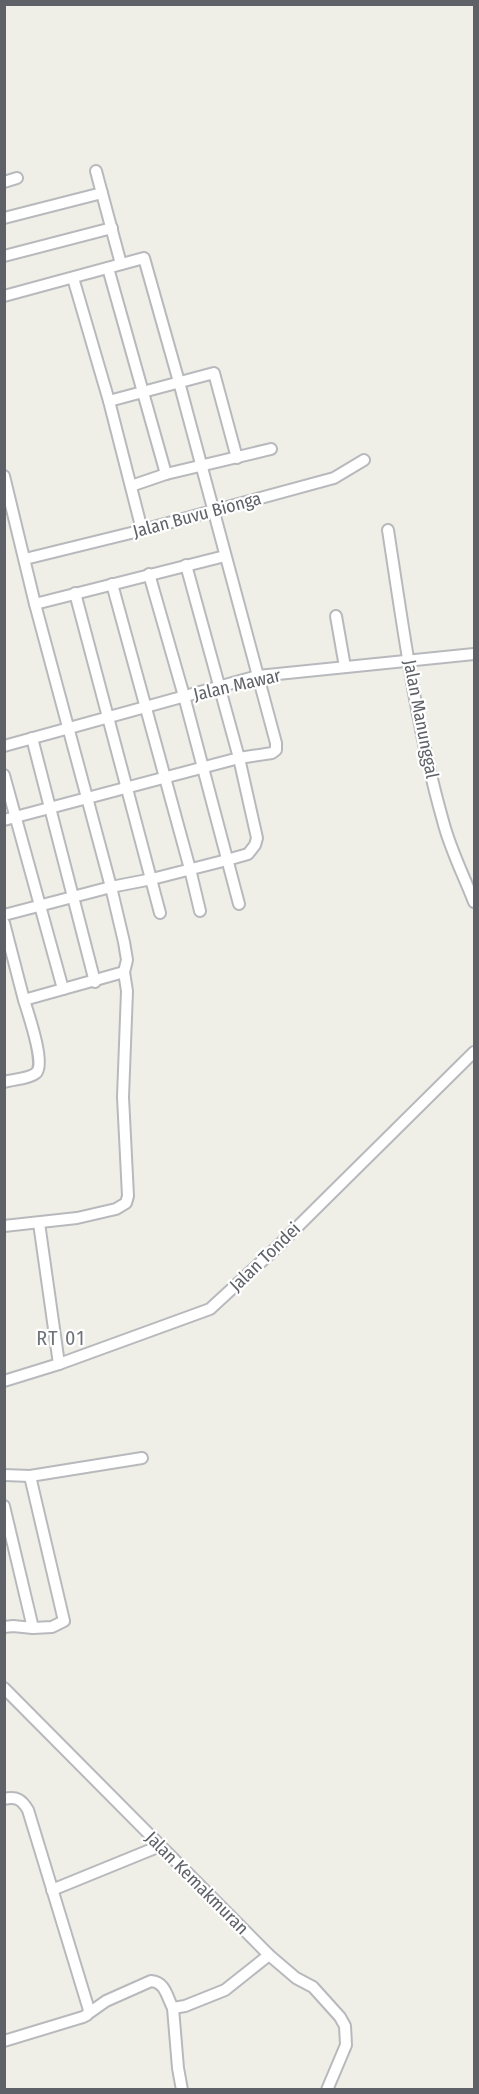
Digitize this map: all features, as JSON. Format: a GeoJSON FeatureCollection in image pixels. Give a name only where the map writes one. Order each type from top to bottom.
{"type":"FeatureCollection","features":[{"type":"Feature","properties":{"kind":"street"},"geometry":{"type":"LineString","coordinates":[[96,171],[121,264]]}},
{"type":"Feature","properties":{"kind":"street"},"geometry":{"type":"LineString","coordinates":[[4,182],[17,178]]}},
{"type":"Feature","properties":{"kind":"street"},"geometry":{"type":"LineString","coordinates":[[4,218],[102,193]]}},
{"type":"Feature","properties":{"kind":"street"},"geometry":{"type":"LineString","coordinates":[[4,255],[112,228]]}},
{"type":"Feature","properties":{"kind":"street"},"geometry":{"type":"LineString","coordinates":[[4,296],[144,258],[276,742],[276,750],[272,753],[239,758],[4,820]]}},
{"type":"Feature","properties":{"kind":"street"},"geometry":{"type":"LineString","coordinates":[[108,268],[166,474]]}},
{"type":"Feature","properties":{"kind":"street"},"geometry":{"type":"LineString","coordinates":[[74,278],[142,530]]}},
{"type":"Feature","properties":{"kind":"street"},"geometry":{"type":"LineString","coordinates":[[109,401],[214,373],[237,458]]}},
{"type":"Feature","properties":{"kind":"street"},"geometry":{"type":"LineString","coordinates":[[131,486],[166,474],[271,449]]}},
{"type":"Feature","properties":{"kind":"street","name":"Jalan Buvu Bionga"},"geometry":{"type":"LineString","coordinates":[[24,559],[334,478],[364,460]]}},
{"type":"Feature","properties":{"kind":"street"},"geometry":{"type":"LineString","coordinates":[[4,476],[86,800],[111,887],[127,960],[124,972],[127,991],[123,1097],[128,1197],[126,1203],[116,1209],[39,1223],[4,1226]]}},
{"type":"Feature","properties":{"kind":"street","name":"Jalan Manunggal"},"geometry":{"type":"LineString","coordinates":[[388,530],[416,708],[443,824],[474,902]]}},
{"type":"Feature","properties":{"kind":"street"},"geometry":{"type":"LineString","coordinates":[[35,604],[225,556]]}},
{"type":"Feature","properties":{"kind":"street"},"geometry":{"type":"LineString","coordinates":[[4,915],[227,860],[248,854],[255,845],[257,838],[239,758],[186,565]]}},
{"type":"Feature","properties":{"kind":"street"},"geometry":{"type":"LineString","coordinates":[[149,574],[239,904]]}},
{"type":"Feature","properties":{"kind":"street"},"geometry":{"type":"LineString","coordinates":[[112,584],[200,911]]}},
{"type":"Feature","properties":{"kind":"street"},"geometry":{"type":"LineString","coordinates":[[75,594],[160,913]]}},
{"type":"Feature","properties":{"kind":"street"},"geometry":{"type":"LineString","coordinates":[[336,616],[345,667]]}},
{"type":"Feature","properties":{"kind":"street","name":"Jalan Mawar"},"geometry":{"type":"LineString","coordinates":[[4,746],[258,676],[474,654]]}},
{"type":"Feature","properties":{"kind":"street"},"geometry":{"type":"LineString","coordinates":[[32,738],[95,982]]}},
{"type":"Feature","properties":{"kind":"street"},"geometry":{"type":"LineString","coordinates":[[4,775],[63,989]]}},
{"type":"Feature","properties":{"kind":"street"},"geometry":{"type":"LineString","coordinates":[[4,923],[38,1052],[40,1068],[36,1073],[4,1082]]}},
{"type":"Feature","properties":{"kind":"street"},"geometry":{"type":"LineString","coordinates":[[24,1000],[95,982],[124,972]]}},
{"type":"Feature","properties":{"kind":"street","name":"Jalan Tondei"},"geometry":{"type":"LineString","coordinates":[[4,1381],[59,1364],[210,1309],[474,1053]]}},
{"type":"Feature","properties":{"kind":"street"},"geometry":{"type":"LineString","coordinates":[[39,1223],[59,1364]]}},
{"type":"Feature","properties":{"kind":"street"},"geometry":{"type":"LineString","coordinates":[[4,1475],[30,1476],[142,1458]]}},
{"type":"Feature","properties":{"kind":"street"},"geometry":{"type":"LineString","coordinates":[[4,1627],[52,1627],[64,1620],[30,1476]]}},
{"type":"Feature","properties":{"kind":"street"},"geometry":{"type":"LineString","coordinates":[[4,1506],[33,1628]]}},
{"type":"Feature","properties":{"kind":"street","name":"Jalan Kemakmuran"},"geometry":{"type":"LineString","coordinates":[[4,1688],[269,1955],[296,1978],[313,1987],[340,2017],[345,2026],[346,2045],[327,2090]]}},
{"type":"Feature","properties":{"kind":"street"},"geometry":{"type":"LineString","coordinates":[[4,1799],[15,1797],[20,1799],[28,1810],[65,1935],[86,1993],[89,2013]]}},
{"type":"Feature","properties":{"kind":"street"},"geometry":{"type":"LineString","coordinates":[[52,1890],[160,1846]]}},
{"type":"Feature","properties":{"kind":"street"},"geometry":{"type":"LineString","coordinates":[[173,2008],[185,2006],[225,1990],[269,1955]]}},
{"type":"Feature","properties":{"kind":"street"},"geometry":{"type":"LineString","coordinates":[[4,2041],[82,2017],[106,2001],[151,1982],[162,1985],[173,2008],[182,2090]]}},
{"type":"Feature","properties":{"kind":"district","name":"RT 01"},"geometry":{"type":"Point","coordinates":[61,1338]}}]}
